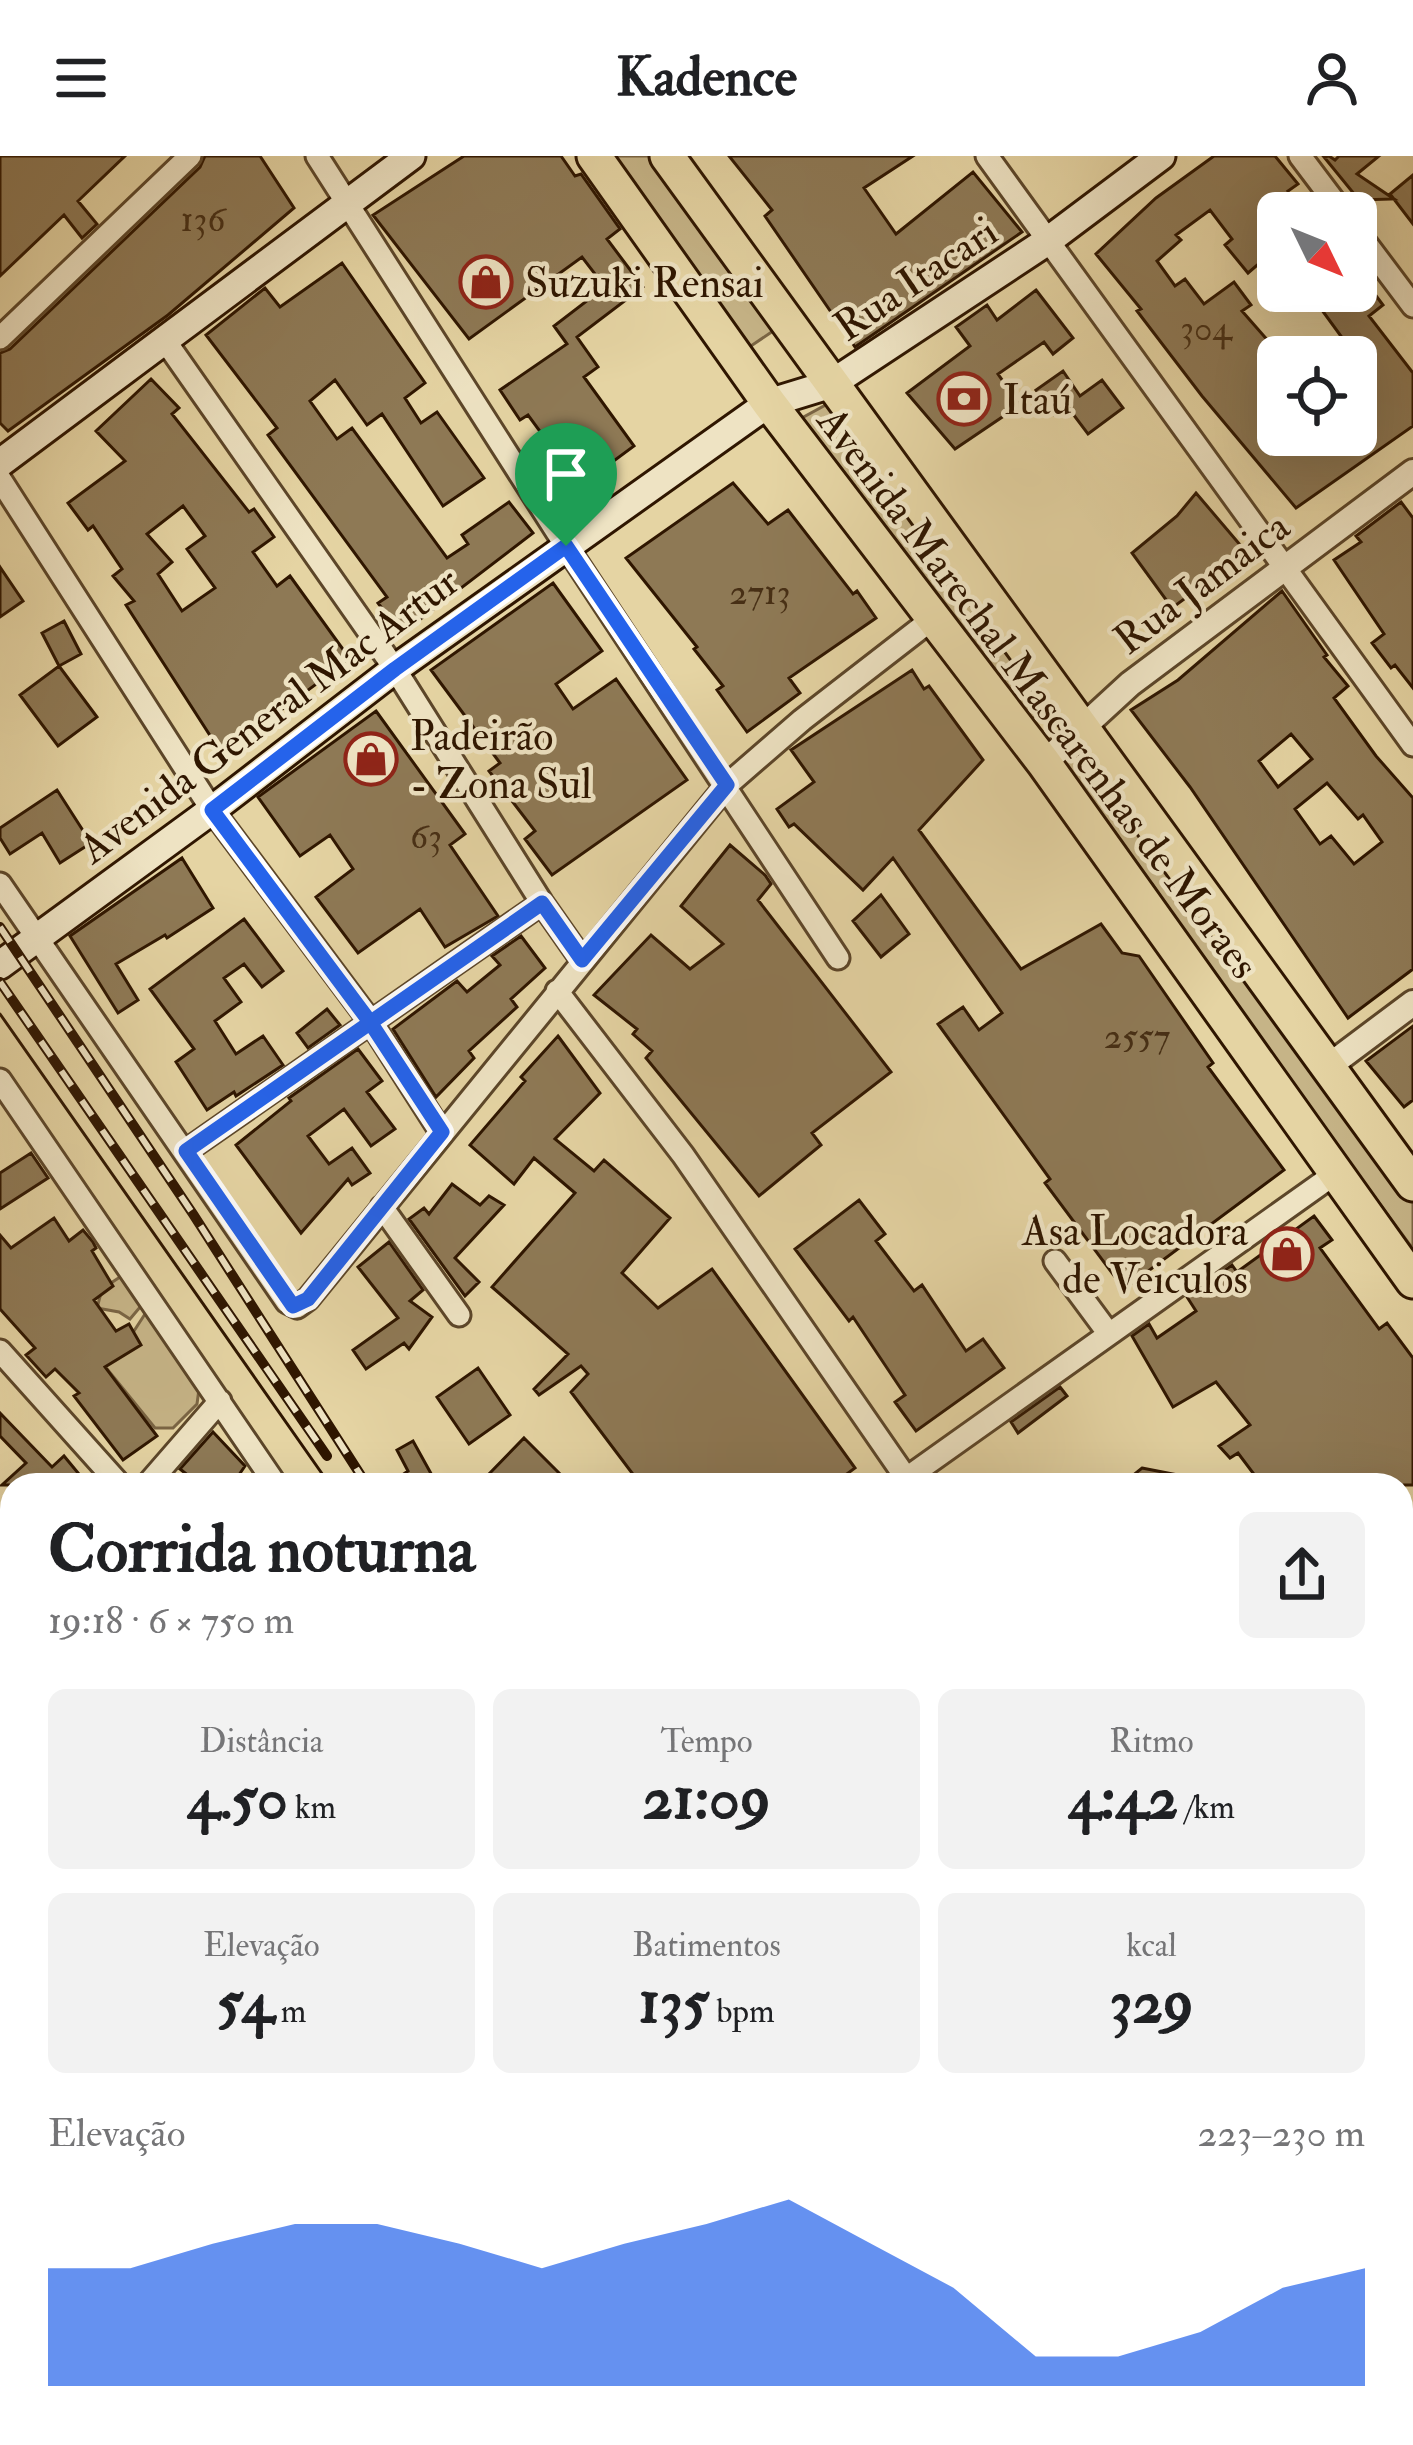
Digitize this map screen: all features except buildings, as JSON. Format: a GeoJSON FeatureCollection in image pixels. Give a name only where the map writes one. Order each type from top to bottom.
{"type":"FeatureCollection","features":[{"type":"Feature","properties":{"kind":"highway","name":"Avenida Marechal Mascarenhas de Moraes"},"geometry":{"type":"LineString","coordinates":[[594,156],[769,403],[1043,764],[1413,1281]]}},
{"type":"Feature","properties":{"kind":"highway","name":"Avenida Marechal Mascarenhas de Moraes"},"geometry":{"type":"LineString","coordinates":[[667,156],[1413,1184]]}},
{"type":"Feature","properties":{"kind":"main road"},"geometry":{"type":"LineString","coordinates":[[0,463],[411,156]]}},
{"type":"Feature","properties":{"kind":"main road","name":"Rua Itacari"},"geometry":{"type":"LineString","coordinates":[[831,385],[1049,240],[1161,156]]}},
{"type":"Feature","properties":{"kind":"main road","name":"Avenida General Mac Artur"},"geometry":{"type":"LineString","coordinates":[[0,965],[395,669],[769,403],[831,385]]}},
{"type":"Feature","properties":{"kind":"street"},"geometry":{"type":"LineString","coordinates":[[0,338],[190,156]]}},
{"type":"Feature","properties":{"kind":"street"},"geometry":{"type":"LineString","coordinates":[[317,156],[566,546],[838,958]]}},
{"type":"Feature","properties":{"kind":"street"},"geometry":{"type":"LineString","coordinates":[[987,156],[1413,745]]}},
{"type":"Feature","properties":{"kind":"street"},"geometry":{"type":"LineString","coordinates":[[1300,156],[1327,192]]}},
{"type":"Feature","properties":{"kind":"street"},"geometry":{"type":"LineString","coordinates":[[1377,258],[1413,306]]}},
{"type":"Feature","properties":{"kind":"street"},"geometry":{"type":"LineString","coordinates":[[166,342],[395,669],[582,960]]}},
{"type":"Feature","properties":{"kind":"street","name":"Rua Jamaica"},"geometry":{"type":"LineString","coordinates":[[1043,764],[1130,684],[1413,472]]}},
{"type":"Feature","properties":{"kind":"street"},"geometry":{"type":"LineString","coordinates":[[0,479],[212,810],[370,1022],[442,1132]]}},
{"type":"Feature","properties":{"kind":"street"},"geometry":{"type":"LineString","coordinates":[[0,884],[34,940],[186,1151],[287,1302],[297,1306],[308,1299],[727,785],[931,620]]}},
{"type":"Feature","properties":{"kind":"street"},"geometry":{"type":"LineString","coordinates":[[186,1151],[542,903]]}},
{"type":"Feature","properties":{"kind":"street"},"geometry":{"type":"LineString","coordinates":[[556,992],[682,1155],[897,1473]]}},
{"type":"Feature","properties":{"kind":"street"},"geometry":{"type":"LineString","coordinates":[[1329,1066],[1413,1003]]}},
{"type":"Feature","properties":{"kind":"street"},"geometry":{"type":"LineString","coordinates":[[0,1080],[268,1473]]}},
{"type":"Feature","properties":{"kind":"street"},"geometry":{"type":"LineString","coordinates":[[918,1473],[1336,1173]]}},
{"type":"Feature","properties":{"kind":"street"},"geometry":{"type":"LineString","coordinates":[[382,1207],[459,1315]]}},
{"type":"Feature","properties":{"kind":"street"},"geometry":{"type":"LineString","coordinates":[[1055,1261],[1109,1334]]}},
{"type":"Feature","properties":{"kind":"street"},"geometry":{"type":"LineString","coordinates":[[0,1351],[109,1473]]}},
{"type":"Feature","properties":{"kind":"street"},"geometry":{"type":"LineString","coordinates":[[157,1473],[220,1401]]}},
{"type":"Feature","properties":{"kind":"shaded area"},"geometry":{"type":"Polygon","coordinates":[[[613,156],[657,156],[776,329],[745,350],[613,156]]]}},
{"type":"Feature","properties":{"kind":"shaded area"},"geometry":{"type":"Polygon","coordinates":[[[833,401],[1049,709],[1025,722],[800,419],[833,401]]]}},
{"type":"Feature","properties":{"kind":"shaded area"},"geometry":{"type":"Polygon","coordinates":[[[1081,740],[1413,1198],[1413,1249],[1240,1015],[1152,884],[1085,810],[1059,757],[1081,740]]]}},
{"type":"Feature","properties":{"kind":"shaded area"},"geometry":{"type":"Polygon","coordinates":[[[120,1277],[133,1284],[141,1306],[130,1319],[97,1308],[102,1289],[120,1277]]]}},
{"type":"Feature","properties":{"kind":"shaded area"},"geometry":{"type":"Polygon","coordinates":[[[145,1314],[156,1315],[199,1389],[197,1404],[173,1428],[155,1428],[103,1364],[121,1351],[145,1314]]]}},
{"type":"Feature","properties":{"kind":"tram line"},"geometry":{"type":"LineString","coordinates":[[0,1014],[322,1473]]}},
{"type":"Feature","properties":{"kind":"railway"},"geometry":{"type":"LineString","coordinates":[[0,927],[359,1473]]}},
{"type":"Feature","properties":{"kind":"railway"},"geometry":{"type":"LineString","coordinates":[[0,982],[327,1456]]}},
{"type":"Feature","properties":{"kind":"place","name":"Suzuki Rensai"},"geometry":{"type":"Point","coordinates":[486,282]}},
{"type":"Feature","properties":{"kind":"place","name":"Itaú"},"geometry":{"type":"Point","coordinates":[964,399]}},
{"type":"Feature","properties":{"kind":"place","name":"Padeirão - Zona Sul"},"geometry":{"type":"Point","coordinates":[371,759]}},
{"type":"Feature","properties":{"kind":"place","name":"Asa Locadora de Veiculos"},"geometry":{"type":"Point","coordinates":[1287,1254]}},
{"type":"Feature","properties":{"kind":"route"},"geometry":{"type":"LineString","coordinates":[[566,546],[395,669],[212,810],[370,1022],[442,1132],[308,1299],[293,1306],[186,1151],[370,1022],[542,903],[582,960],[727,785],[566,546]]}}]}
